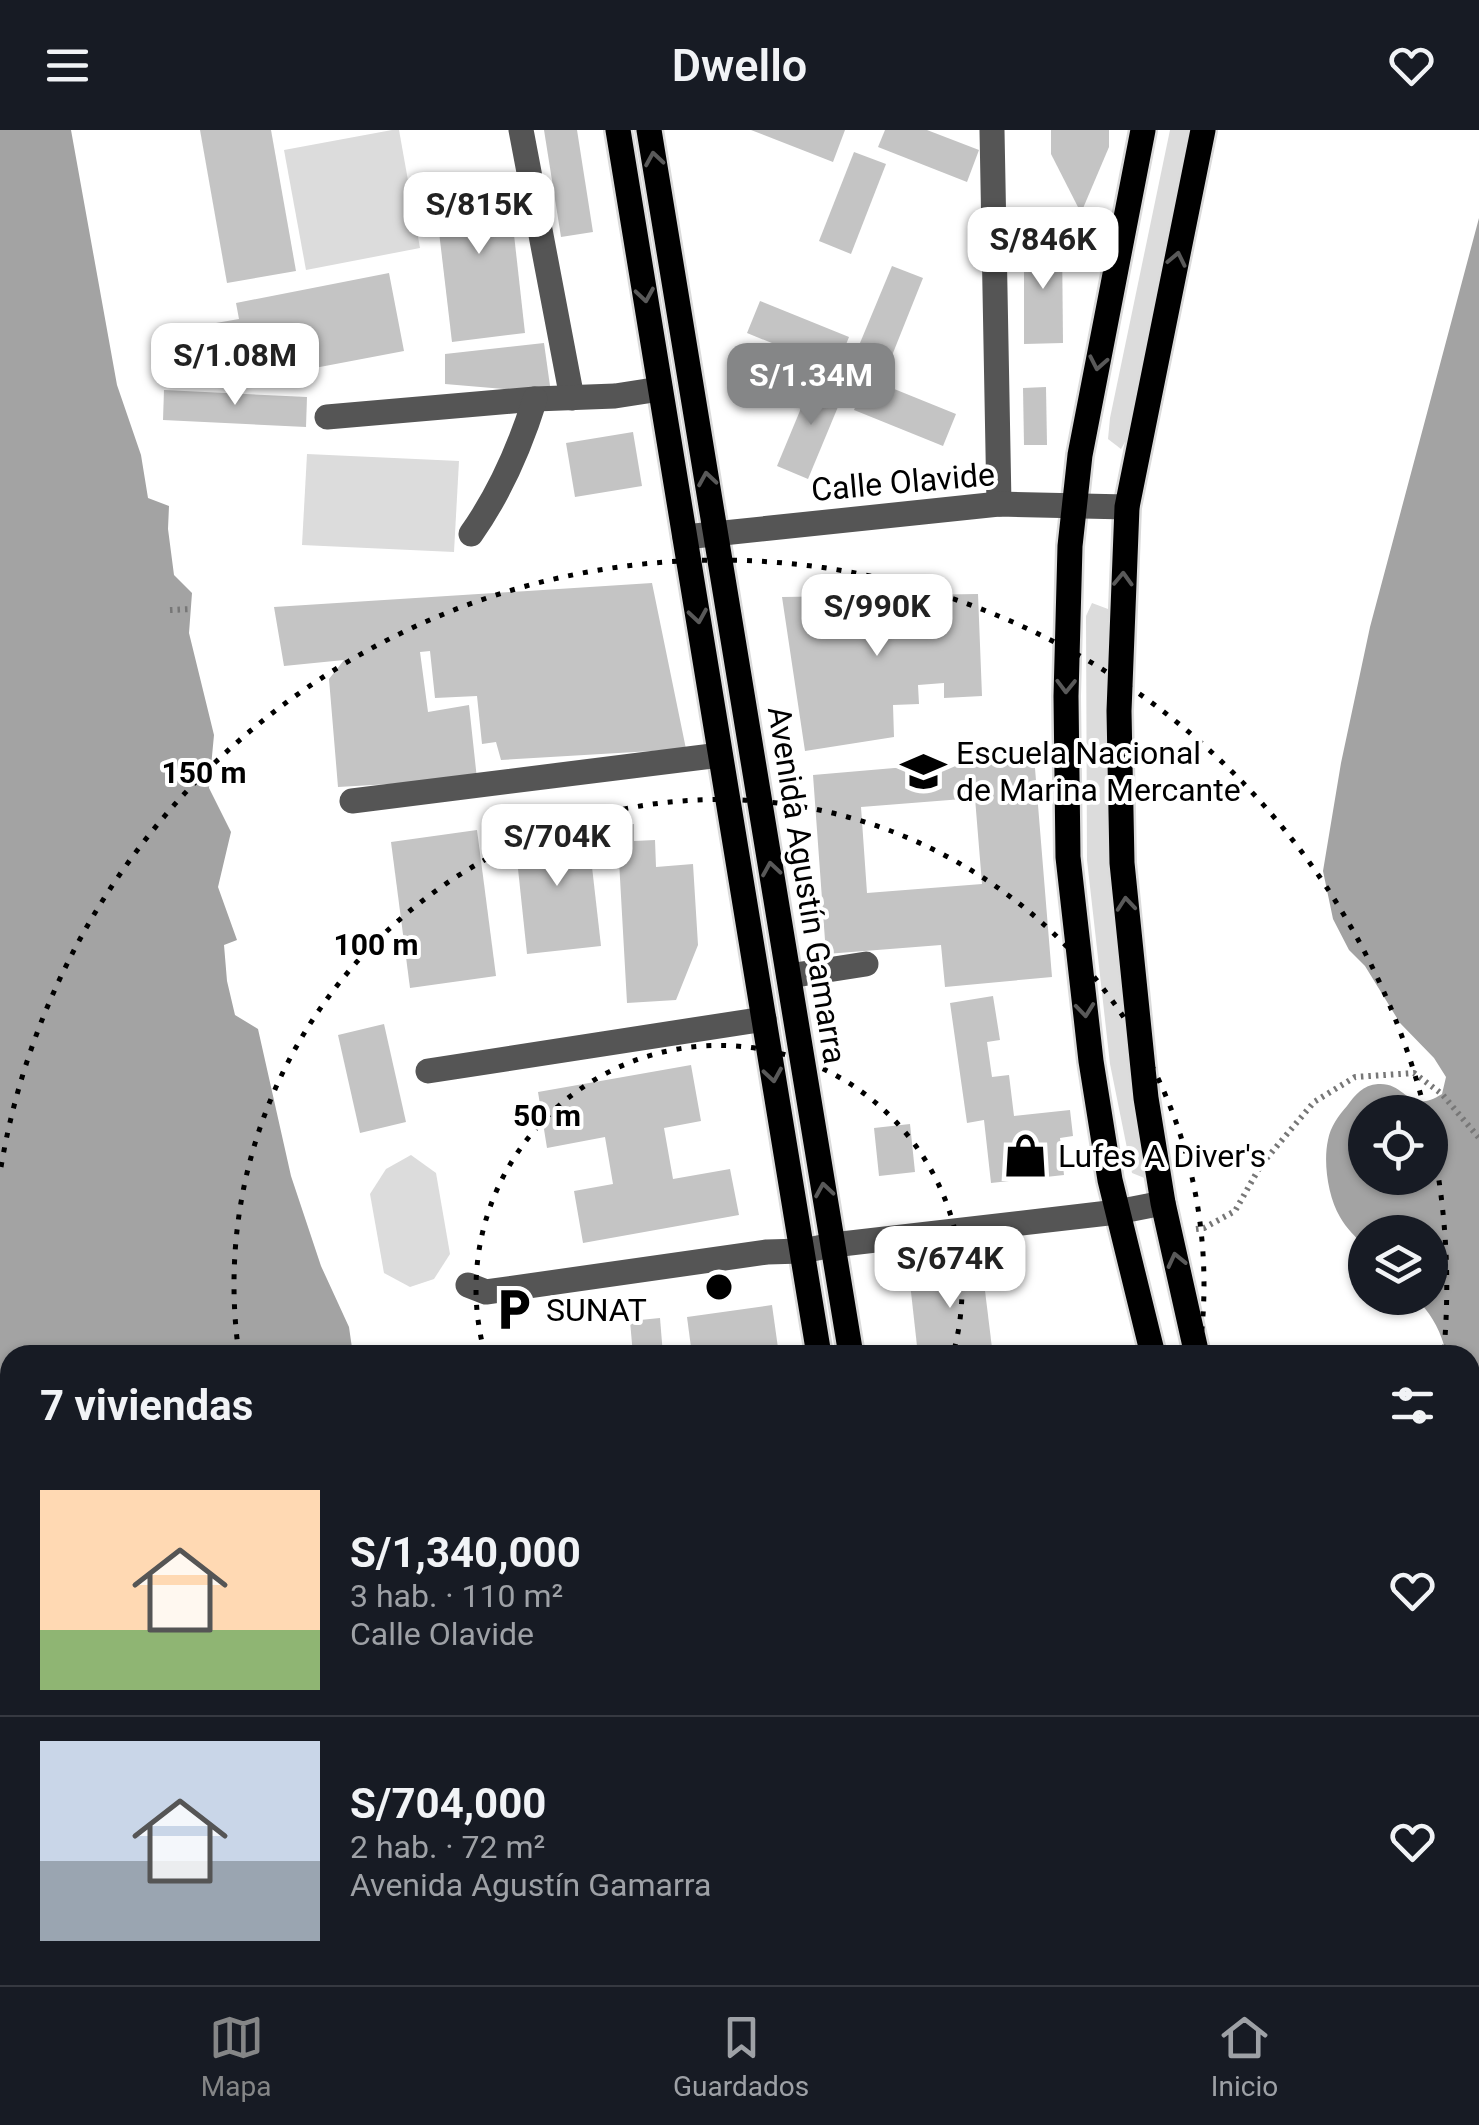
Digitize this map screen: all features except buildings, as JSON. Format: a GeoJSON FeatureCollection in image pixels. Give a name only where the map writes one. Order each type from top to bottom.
{"type":"FeatureCollection","features":[{"type":"Feature","properties":{"kind":"main road","name":"Avenida Agustín Gamarra"},"geometry":{"type":"LineString","coordinates":[[618,130],[817,1345]]}},
{"type":"Feature","properties":{"kind":"main road","name":"Avenida Agustín Gamarra"},"geometry":{"type":"LineString","coordinates":[[649,130],[849,1345]]}},
{"type":"Feature","properties":{"kind":"main road"},"geometry":{"type":"LineString","coordinates":[[1143,130],[1073,506],[1066,696],[1068,858],[1091,1061],[1117,1212],[1150,1345]]}},
{"type":"Feature","properties":{"kind":"main road"},"geometry":{"type":"LineString","coordinates":[[1195,1345],[1163,1203],[1146,1098],[1122,863],[1119,710],[1127,507],[1203,130]]}},
{"type":"Feature","properties":{"kind":"street"},"geometry":{"type":"LineString","coordinates":[[521,130],[572,398]]}},
{"type":"Feature","properties":{"kind":"street"},"geometry":{"type":"LineString","coordinates":[[992,130],[1000,504]]}},
{"type":"Feature","properties":{"kind":"street"},"geometry":{"type":"LineString","coordinates":[[327,417],[614,396],[660,389]]}},
{"type":"Feature","properties":{"kind":"street"},"geometry":{"type":"LineString","coordinates":[[471,534],[491,506],[524,435],[535,399]]}},
{"type":"Feature","properties":{"kind":"street","name":"Calle Olavide"},"geometry":{"type":"LineString","coordinates":[[685,537],[1000,504],[1127,507]]}},
{"type":"Feature","properties":{"kind":"street"},"geometry":{"type":"LineString","coordinates":[[352,801],[720,754]]}},
{"type":"Feature","properties":{"kind":"street"},"geometry":{"type":"LineString","coordinates":[[789,976],[866,964]]}},
{"type":"Feature","properties":{"kind":"street"},"geometry":{"type":"LineString","coordinates":[[428,1071],[764,1019]]}},
{"type":"Feature","properties":{"kind":"street"},"geometry":{"type":"LineString","coordinates":[[468,1285],[486,1292],[767,1252],[802,1251],[1163,1203]]}},
{"type":"Feature","properties":{"kind":"path"},"geometry":{"type":"LineString","coordinates":[[170,610],[192,609]]}},
{"type":"Feature","properties":{"kind":"path"},"geometry":{"type":"LineString","coordinates":[[1193,1214],[1196,1230],[1236,1210],[1261,1165],[1314,1102],[1355,1077],[1414,1073],[1442,1094],[1479,1138]]}},
{"type":"Feature","properties":{"kind":"shaded area"},"geometry":{"type":"Polygon","coordinates":[[[0,130],[71,130],[117,385],[141,455],[148,498],[169,506],[174,575],[192,593],[189,633],[214,735],[209,788],[231,832],[218,887],[237,940],[224,945],[227,981],[235,1015],[258,1029],[291,1176],[321,1266],[349,1327],[352,1345],[0,1345],[0,130]]]}},
{"type":"Feature","properties":{"kind":"shaded area"},"geometry":{"type":"Polygon","coordinates":[[[399,130],[420,248],[306,270],[284,150],[399,130]]]}},
{"type":"Feature","properties":{"kind":"shaded area"},"geometry":{"type":"Polygon","coordinates":[[[1170,130],[1189,130],[1130,433],[1121,449],[1108,439],[1110,418],[1170,130]]]}},
{"type":"Feature","properties":{"kind":"shaded area"},"geometry":{"type":"Polygon","coordinates":[[[1479,218],[1479,1345],[1444,1345],[1430,1315],[1448,1315],[1448,1215],[1348,1215],[1348,1229],[1332,1200],[1327,1149],[1331,1130],[1348,1105],[1348,1195],[1448,1195],[1448,1095],[1440,1095],[1446,1077],[1434,1058],[1400,1023],[1365,966],[1349,950],[1333,919],[1323,871],[1370,627],[1479,218]]]}},
{"type":"Feature","properties":{"kind":"shaded area"},"geometry":{"type":"Polygon","coordinates":[[[307,454],[459,461],[454,552],[302,545],[307,454]]]}},
{"type":"Feature","properties":{"kind":"shaded area"},"geometry":{"type":"Polygon","coordinates":[[[1092,603],[1108,609],[1111,871],[1147,1179],[1132,1173],[1110,1064],[1087,860],[1086,616],[1092,603]]]}},
{"type":"Feature","properties":{"kind":"shaded area"},"geometry":{"type":"Polygon","coordinates":[[[1378,1084],[1406,1095],[1357,1095],[1378,1084]]]}},
{"type":"Feature","properties":{"kind":"shaded area"},"geometry":{"type":"Polygon","coordinates":[[[411,1155],[436,1173],[450,1254],[434,1279],[410,1287],[384,1273],[370,1194],[386,1169],[411,1155]]]}},
{"type":"Feature","properties":{"kind":"place","name":"Escuela Nacional de Marina Mercante"},"geometry":{"type":"Point","coordinates":[923,771]}},
{"type":"Feature","properties":{"kind":"place","name":"Lufes A Diver's"},"geometry":{"type":"Point","coordinates":[1025,1156]}},
{"type":"Feature","properties":{"kind":"place","name":"SUNAT"},"geometry":{"type":"Point","coordinates":[513,1310]}}]}
